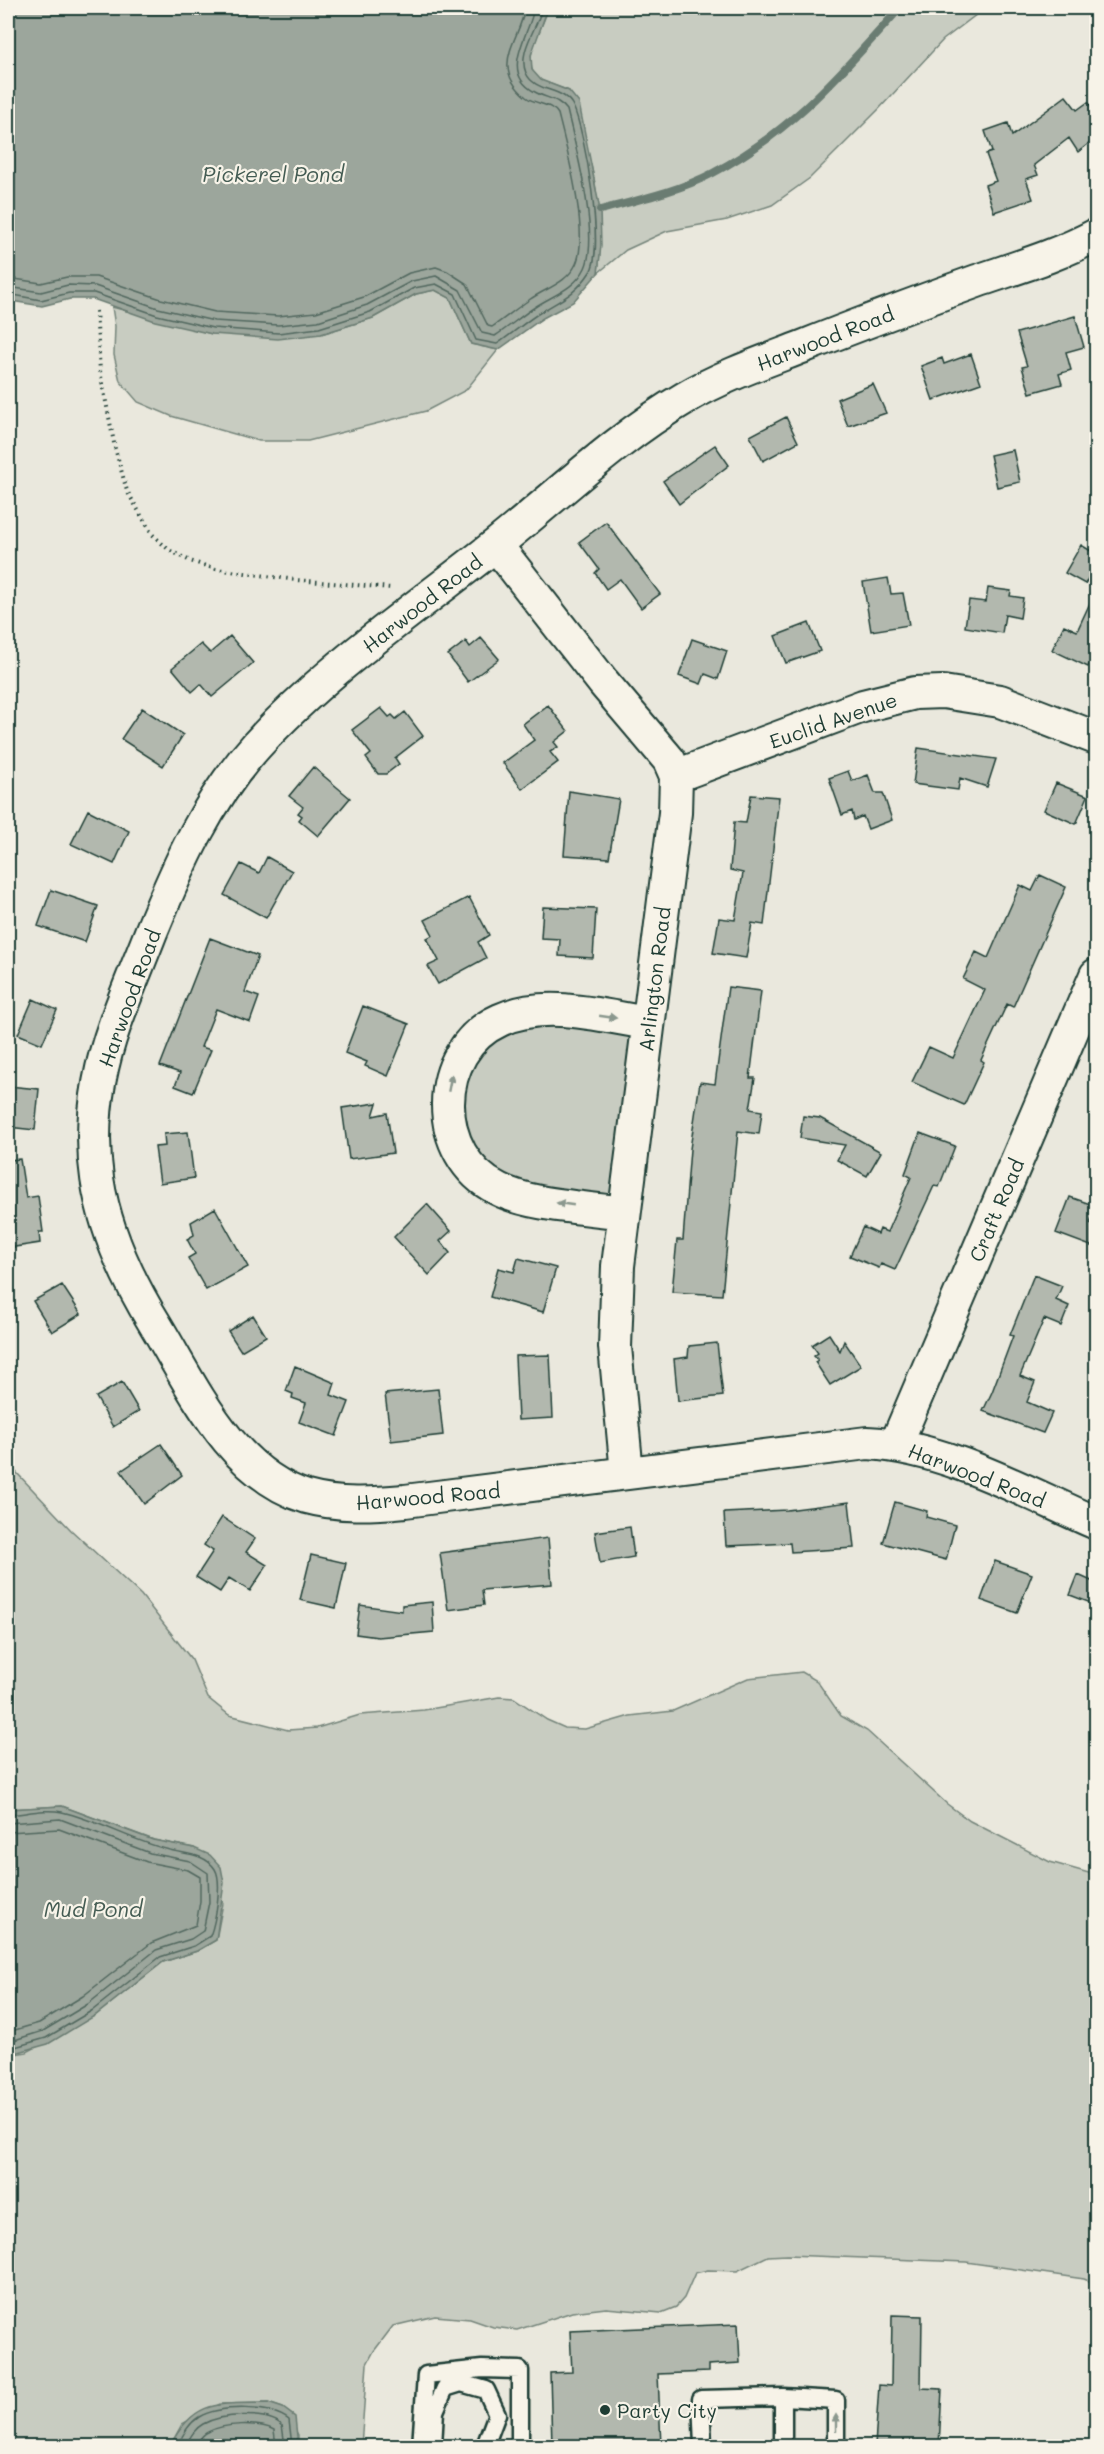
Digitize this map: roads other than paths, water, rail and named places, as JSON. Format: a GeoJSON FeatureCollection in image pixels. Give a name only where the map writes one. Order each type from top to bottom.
{"type":"FeatureCollection","features":[{"type":"Feature","properties":{"kind":"street","name":"Harwood Road"},"geometry":{"type":"LineString","coordinates":[[1096,235],[1054,254],[887,313],[718,380],[655,417],[288,714],[238,767],[198,826],[167,892],[115,1024],[105,1058],[95,1122],[95,1159],[104,1216],[118,1258],[131,1287],[211,1416],[253,1466],[279,1485],[308,1497],[339,1503],[371,1504],[836,1445],[896,1444],[957,1463],[1096,1523]]}},
{"type":"Feature","properties":{"kind":"street","name":"Arlington Road"},"geometry":{"type":"LineString","coordinates":[[496,545],[603,682],[659,746],[675,776],[675,813],[618,1266],[615,1347],[627,1473]]}},
{"type":"Feature","properties":{"kind":"street","name":"Euclid Avenue"},"geometry":{"type":"LineString","coordinates":[[675,776],[863,706],[915,693],[943,692],[1000,701],[1096,738]]}},
{"type":"Feature","properties":{"kind":"street","name":"Craft Road"},"geometry":{"type":"LineString","coordinates":[[896,1444],[1096,975]]}},
{"type":"Feature","properties":{"kind":"street"},"geometry":{"type":"LineString","coordinates":[[623,1213],[518,1197],[482,1180],[468,1167],[451,1129],[447,1105],[449,1082],[455,1062],[465,1046],[499,1020],[519,1014],[559,1011],[648,1023]]}},
{"type":"Feature","properties":{"kind":"lane"},"geometry":{"type":"LineString","coordinates":[[421,2446],[426,2375],[491,2369],[520,2370],[520,2446]]}},
{"type":"Feature","properties":{"kind":"lane"},"geometry":{"type":"LineString","coordinates":[[433,2446],[435,2411],[445,2388],[461,2383],[486,2390],[497,2414],[485,2446]]}},
{"type":"Feature","properties":{"kind":"lane"},"geometry":{"type":"LineString","coordinates":[[703,2446],[701,2399],[783,2397],[836,2400],[836,2446]]}},
{"type":"Feature","properties":{"kind":"lane"},"geometry":{"type":"LineString","coordinates":[[783,2397],[783,2446]]}},
{"type":"Feature","properties":{"kind":"water","name":"Pickerel Pond"},"geometry":{"type":"Polygon","coordinates":[[[8,8],[548,8],[531,55],[532,70],[541,80],[569,91],[579,103],[600,210],[601,245],[598,273],[573,302],[543,318],[498,350],[471,344],[450,298],[435,290],[416,294],[373,318],[321,334],[278,339],[212,334],[155,321],[93,299],[70,299],[42,306],[11,301],[8,299],[8,8]]]}},
{"type":"Feature","properties":{"kind":"water","name":"Mud Pond"},"geometry":{"type":"Polygon","coordinates":[[[62,1806],[153,1840],[194,1848],[210,1855],[221,1867],[224,1883],[216,1940],[197,1951],[163,1962],[96,2015],[48,2044],[8,2055],[8,1809],[62,1806]]]}},
{"type":"Feature","properties":{"kind":"water"},"geometry":{"type":"Polygon","coordinates":[[[236,2403],[268,2403],[283,2408],[295,2417],[298,2446],[170,2446],[179,2430],[189,2419],[210,2407],[236,2403]]]}},
{"type":"Feature","properties":{"kind":"waterway"},"geometry":{"type":"LineString","coordinates":[[600,210],[686,185],[742,157],[768,139],[814,99],[900,8]]}},
{"type":"Feature","properties":{"kind":"place","name":"Party City"},"geometry":{"type":"Point","coordinates":[605,2410]}}]}
